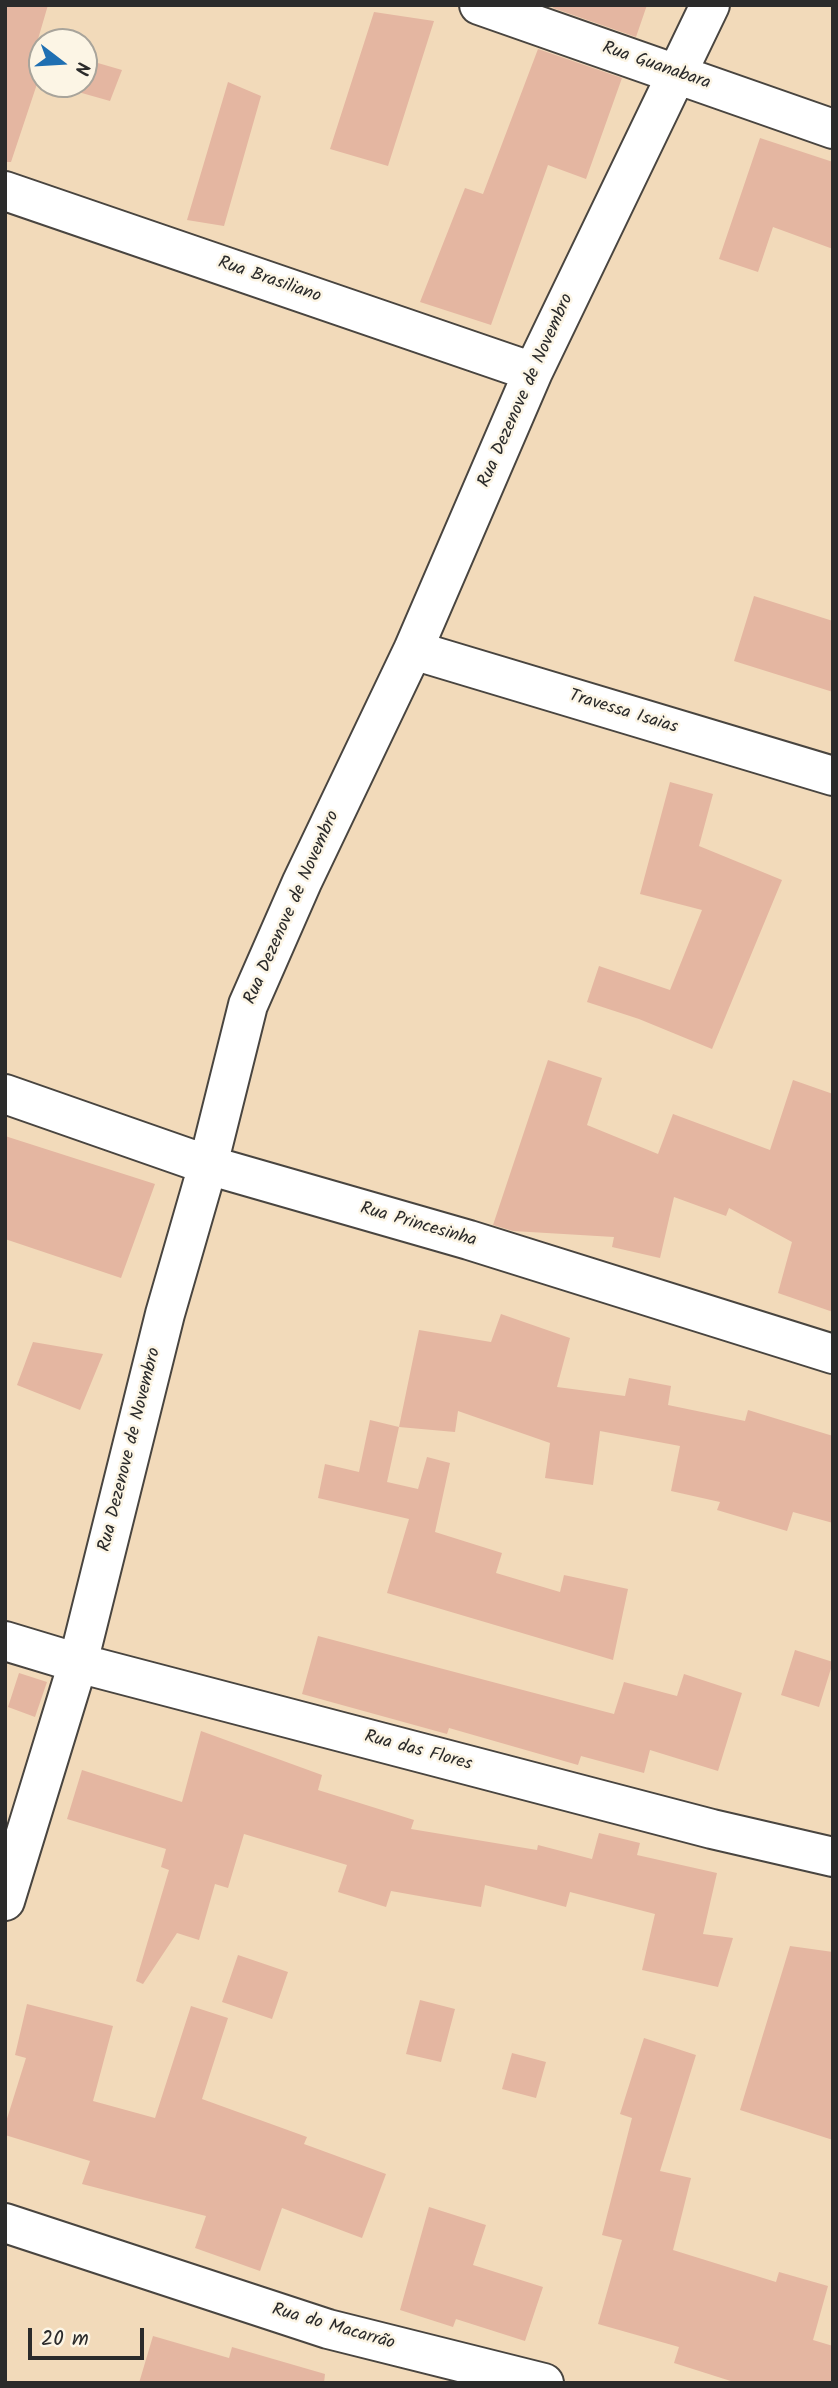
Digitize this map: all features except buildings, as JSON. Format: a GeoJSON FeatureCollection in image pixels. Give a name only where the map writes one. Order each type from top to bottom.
{"type":"FeatureCollection","features":[{"type":"Feature","properties":{"kind":"street","name":"Rua Guanabara"},"geometry":{"type":"LineString","coordinates":[[479,5],[833,129]]}},
{"type":"Feature","properties":{"kind":"street","name":"Rua Dezenove de Novembro"},"geometry":{"type":"LineString","coordinates":[[5,1901],[78,1663],[165,1314],[208,1165],[248,1005],[302,882],[413,650],[533,372],[710,5]]}},
{"type":"Feature","properties":{"kind":"street","name":"Rua Brasiliano"},"geometry":{"type":"LineString","coordinates":[[5,191],[533,372]]}},
{"type":"Feature","properties":{"kind":"street","name":"Travessa Isaias"},"geometry":{"type":"LineString","coordinates":[[413,650],[833,776]]}},
{"type":"Feature","properties":{"kind":"street","name":"Rua Princesinha"},"geometry":{"type":"LineString","coordinates":[[5,1094],[208,1165],[469,1240],[833,1354]]}},
{"type":"Feature","properties":{"kind":"street","name":"Rua das Flores"},"geometry":{"type":"LineString","coordinates":[[5,1641],[78,1663],[712,1829],[833,1857]]}},
{"type":"Feature","properties":{"kind":"street","name":"Rua do Macarrão"},"geometry":{"type":"LineString","coordinates":[[5,2223],[328,2329],[544,2383]]}}]}
